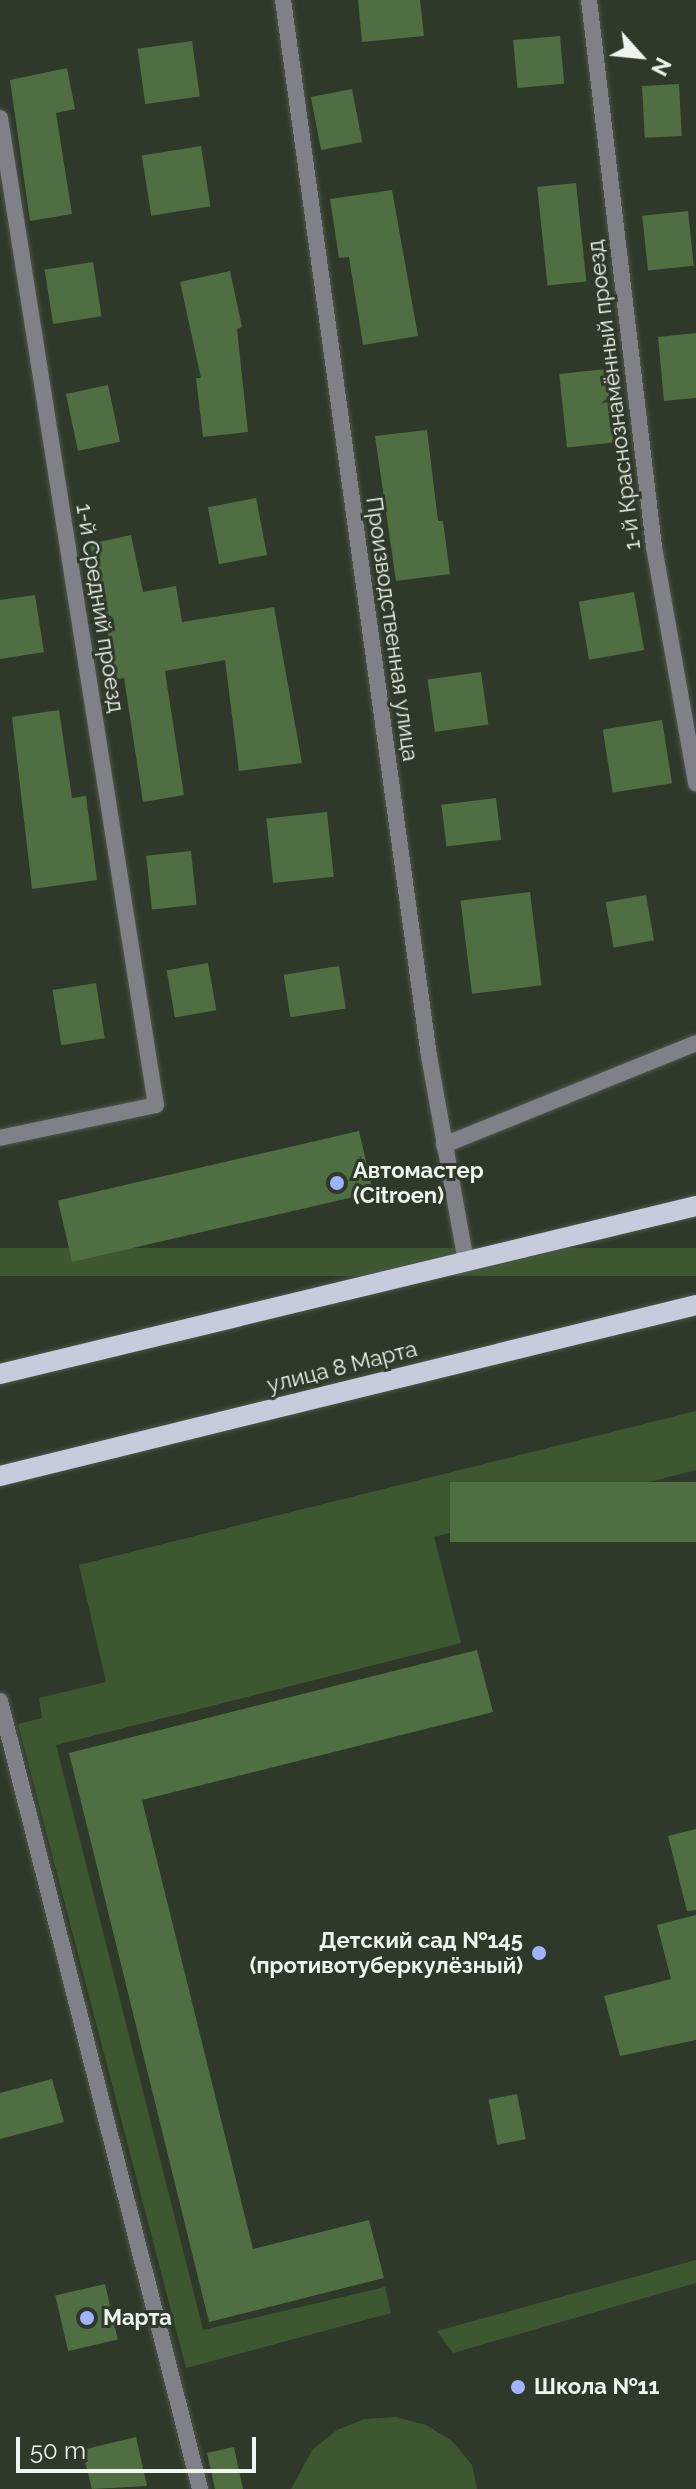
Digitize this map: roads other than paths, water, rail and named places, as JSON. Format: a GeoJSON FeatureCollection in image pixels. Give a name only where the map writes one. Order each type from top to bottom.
{"type":"FeatureCollection","features":[{"type":"Feature","properties":{"kind":"main road"},"geometry":{"type":"LineString","coordinates":[[0,1374],[696,1206]]}},
{"type":"Feature","properties":{"kind":"main road","name":"улица 8 Марта"},"geometry":{"type":"LineString","coordinates":[[0,1476],[696,1305]]}},
{"type":"Feature","properties":{"kind":"street","name":"Производственная улица"},"geometry":{"type":"LineString","coordinates":[[283,0],[444,1145],[466,1262]]}},
{"type":"Feature","properties":{"kind":"street","name":"1-й Краснознамённый проезд"},"geometry":{"type":"LineString","coordinates":[[589,0],[654,547],[696,783]]}},
{"type":"Feature","properties":{"kind":"street","name":"1-й Средний проезд"},"geometry":{"type":"LineString","coordinates":[[0,118],[156,1105],[0,1138]]}},
{"type":"Feature","properties":{"kind":"street"},"geometry":{"type":"LineString","coordinates":[[444,1145],[696,1043]]}},
{"type":"Feature","properties":{"kind":"street"},"geometry":{"type":"LineString","coordinates":[[0,1701],[200,2489]]}},
{"type":"Feature","properties":{"kind":"place","name":"Автомастер (Citroen)"},"geometry":{"type":"Point","coordinates":[337,1183]}},
{"type":"Feature","properties":{"kind":"place","name":"Детский сад №145 (противотуберкулёзный)"},"geometry":{"type":"Point","coordinates":[539,1953]}},
{"type":"Feature","properties":{"kind":"place","name":"Марта"},"geometry":{"type":"Point","coordinates":[87,2318]}},
{"type":"Feature","properties":{"kind":"place","name":"Школа №11"},"geometry":{"type":"Point","coordinates":[518,2387]}}]}
